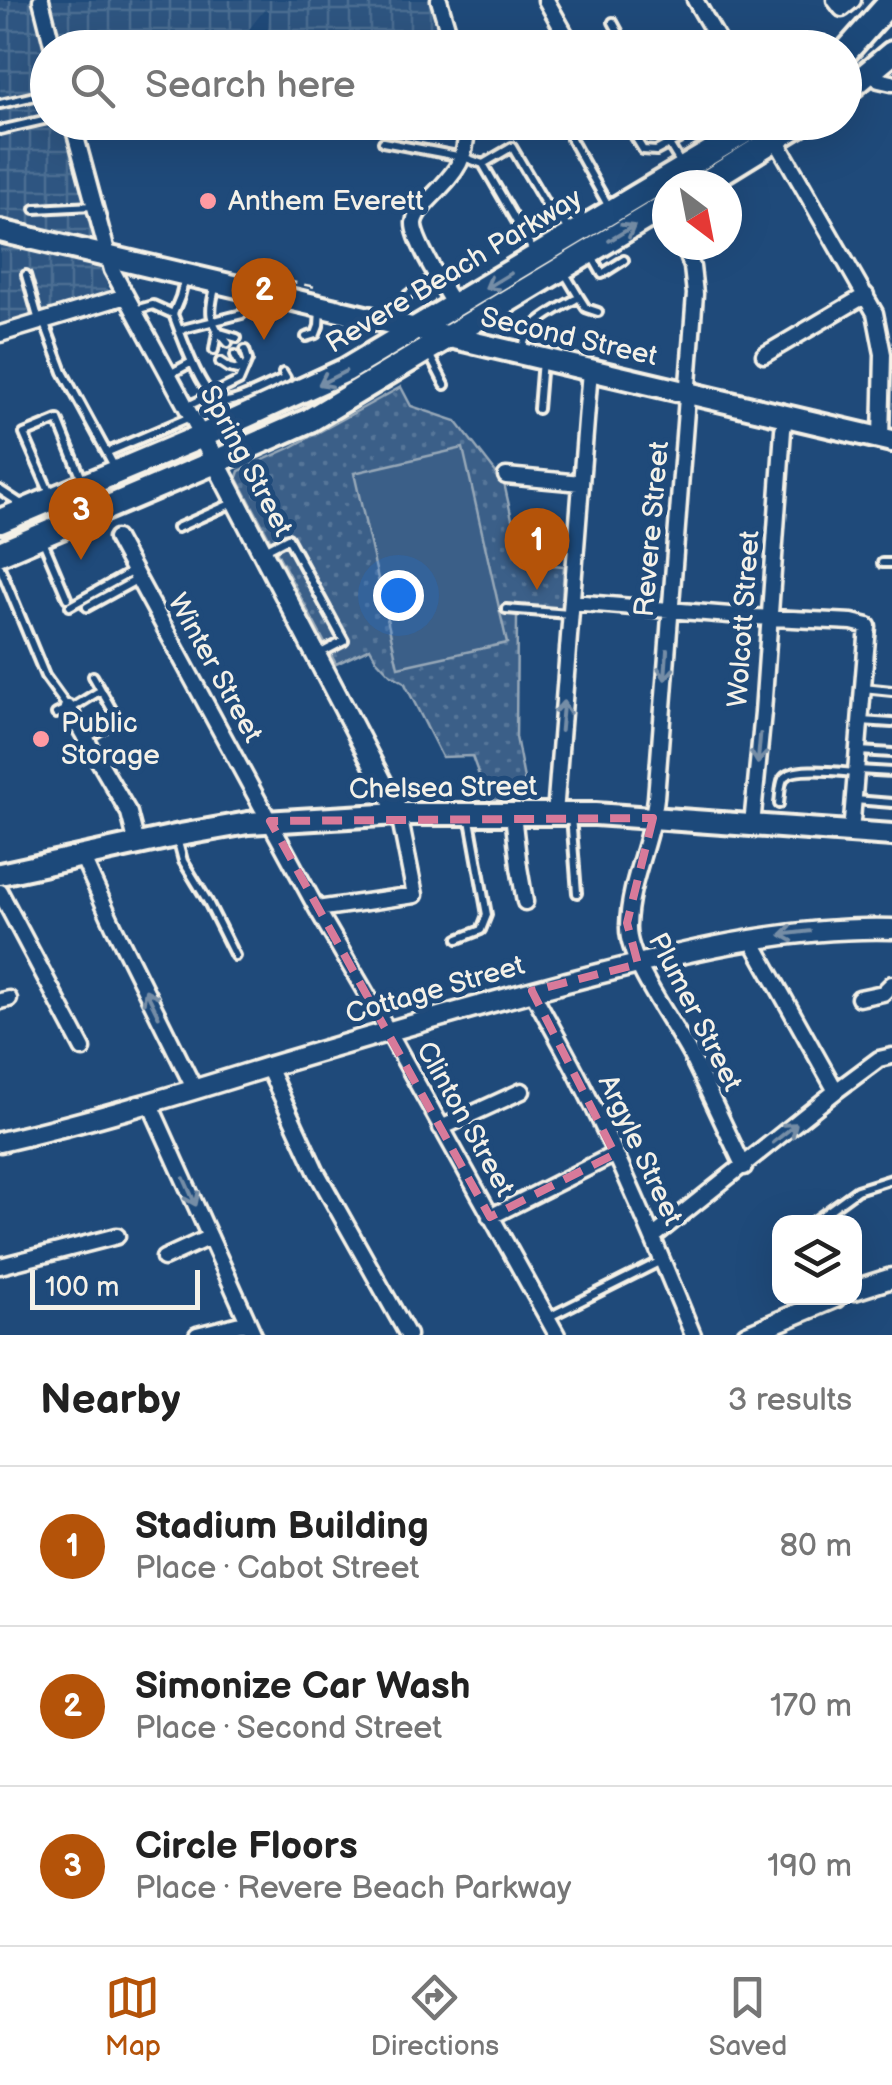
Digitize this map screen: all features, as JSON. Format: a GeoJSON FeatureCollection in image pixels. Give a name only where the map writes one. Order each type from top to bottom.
{"type":"FeatureCollection","features":[{"type":"Feature","properties":{"kind":"highway"},"geometry":{"type":"LineString","coordinates":[[862,34],[892,0]]}},
{"type":"Feature","properties":{"kind":"highway"},"geometry":{"type":"LineString","coordinates":[[862,47],[892,19]]}},
{"type":"Feature","properties":{"kind":"highway"},"geometry":{"type":"LineString","coordinates":[[882,77],[892,53]]}},
{"type":"Feature","properties":{"kind":"highway","name":"Revere Beach Parkway"},"geometry":{"type":"LineString","coordinates":[[703,170],[749,140]]}},
{"type":"Feature","properties":{"kind":"highway","name":"Revere Beach Parkway"},"geometry":{"type":"LineString","coordinates":[[0,520],[85,485],[112,462],[193,419],[326,380],[422,340],[449,337],[562,269],[612,213],[652,195]]}},
{"type":"Feature","properties":{"kind":"highway","name":"Revere Beach Parkway"},"geometry":{"type":"LineString","coordinates":[[0,553],[310,420],[422,340],[455,307],[538,257],[584,243],[652,213]]}},
{"type":"Feature","properties":{"kind":"main road"},"geometry":{"type":"LineString","coordinates":[[0,231],[390,324],[422,340]]}},
{"type":"Feature","properties":{"kind":"main road","name":"Second Street"},"geometry":{"type":"LineString","coordinates":[[449,337],[887,440]]}},
{"type":"Feature","properties":{"kind":"main road","name":"Chelsea Street"},"geometry":{"type":"LineString","coordinates":[[0,874],[248,823],[399,814],[563,814],[892,835]]}},
{"type":"Feature","properties":{"kind":"street"},"geometry":{"type":"LineString","coordinates":[[42,0],[49,30]]}},
{"type":"Feature","properties":{"kind":"street"},"geometry":{"type":"LineString","coordinates":[[439,0],[448,30]]}},
{"type":"Feature","properties":{"kind":"street"},"geometry":{"type":"LineString","coordinates":[[546,0],[563,30]]}},
{"type":"Feature","properties":{"kind":"street"},"geometry":{"type":"LineString","coordinates":[[695,0],[712,30]]}},
{"type":"Feature","properties":{"kind":"street"},"geometry":{"type":"LineString","coordinates":[[835,0],[842,9],[853,0]]}},
{"type":"Feature","properties":{"kind":"street","name":"Spring Street"},"geometry":{"type":"LineString","coordinates":[[76,140],[108,257],[126,296],[399,814]]}},
{"type":"Feature","properties":{"kind":"street"},"geometry":{"type":"LineString","coordinates":[[455,307],[415,231],[414,222],[420,209],[451,176],[463,157],[467,140]]}},
{"type":"Feature","properties":{"kind":"street"},"geometry":{"type":"LineString","coordinates":[[775,140],[885,324],[887,440]]}},
{"type":"Feature","properties":{"kind":"street","name":"Revere Street"},"geometry":{"type":"LineString","coordinates":[[653,818],[688,393],[695,285],[689,260]]}},
{"type":"Feature","properties":{"kind":"street"},"geometry":{"type":"LineString","coordinates":[[764,355],[866,294]]}},
{"type":"Feature","properties":{"kind":"street"},"geometry":{"type":"LineString","coordinates":[[0,334],[126,296]]}},
{"type":"Feature","properties":{"kind":"street"},"geometry":{"type":"LineString","coordinates":[[563,814],[572,608],[590,370]]}},
{"type":"Feature","properties":{"kind":"street","name":"Wolcott Street"},"geometry":{"type":"LineString","coordinates":[[752,825],[786,416]]}},
{"type":"Feature","properties":{"kind":"street"},"geometry":{"type":"LineString","coordinates":[[506,476],[581,483]]}},
{"type":"Feature","properties":{"kind":"street","name":"Winter Street"},"geometry":{"type":"LineString","coordinates":[[116,538],[270,821]]}},
{"type":"Feature","properties":{"kind":"street"},"geometry":{"type":"LineString","coordinates":[[572,608],[670,609],[868,626],[851,832]]}},
{"type":"Feature","properties":{"kind":"street"},"geometry":{"type":"LineString","coordinates":[[64,710],[86,738],[129,813],[138,844]]}},
{"type":"Feature","properties":{"kind":"street"},"geometry":{"type":"LineString","coordinates":[[317,909],[415,895],[399,814]]}},
{"type":"Feature","properties":{"kind":"street"},"geometry":{"type":"LineString","coordinates":[[514,814],[525,902]]}},
{"type":"Feature","properties":{"kind":"street","name":"Plumer Street"},"geometry":{"type":"LineString","coordinates":[[653,818],[636,878],[628,934],[638,964],[692,1058],[744,1166]]}},
{"type":"Feature","properties":{"kind":"street","name":"Clinton Street"},"geometry":{"type":"LineString","coordinates":[[270,821],[557,1335]]}},
{"type":"Feature","properties":{"kind":"street"},"geometry":{"type":"LineString","coordinates":[[82,856],[195,1090]]}},
{"type":"Feature","properties":{"kind":"street"},"geometry":{"type":"LineString","coordinates":[[0,892],[83,1049]]}},
{"type":"Feature","properties":{"kind":"street","name":"Cottage Street"},"geometry":{"type":"LineString","coordinates":[[0,1142],[150,1104],[388,1032],[638,964],[752,939],[850,928],[892,928]]}},
{"type":"Feature","properties":{"kind":"street"},"geometry":{"type":"LineString","coordinates":[[752,939],[836,1092]]}},
{"type":"Feature","properties":{"kind":"street"},"geometry":{"type":"LineString","coordinates":[[860,998],[883,993],[892,984]]}},
{"type":"Feature","properties":{"kind":"street","name":"Argyle Street"},"geometry":{"type":"LineString","coordinates":[[532,991],[580,1078],[693,1335]]}},
{"type":"Feature","properties":{"kind":"street"},"geometry":{"type":"LineString","coordinates":[[653,1237],[879,1058],[892,1056]]}},
{"type":"Feature","properties":{"kind":"street"},"geometry":{"type":"LineString","coordinates":[[268,1067],[316,1171],[408,1335]]}},
{"type":"Feature","properties":{"kind":"street"},"geometry":{"type":"LineString","coordinates":[[441,1128],[522,1091]]}},
{"type":"Feature","properties":{"kind":"street"},"geometry":{"type":"LineString","coordinates":[[150,1104],[251,1328],[198,1335]]}},
{"type":"Feature","properties":{"kind":"street"},"geometry":{"type":"LineString","coordinates":[[490,1217],[615,1154]]}},
{"type":"Feature","properties":{"kind":"street"},"geometry":{"type":"LineString","coordinates":[[0,1266],[117,1236]]}},
{"type":"Feature","properties":{"kind":"street"},"geometry":{"type":"LineString","coordinates":[[164,1258],[210,1237]]}},
{"type":"Feature","properties":{"kind":"street"},"geometry":{"type":"LineString","coordinates":[[862,1287],[892,1278]]}},
{"type":"Feature","properties":{"kind":"street"},"geometry":{"type":"LineString","coordinates":[[747,1335],[807,1305]]}},
{"type":"Feature","properties":{"kind":"lane"},"geometry":{"type":"LineString","coordinates":[[613,22],[618,30]]}},
{"type":"Feature","properties":{"kind":"lane"},"geometry":{"type":"LineString","coordinates":[[0,104],[30,97]]}},
{"type":"Feature","properties":{"kind":"lane"},"geometry":{"type":"LineString","coordinates":[[0,130],[30,123]]}},
{"type":"Feature","properties":{"kind":"lane"},"geometry":{"type":"LineString","coordinates":[[571,140],[612,213]]}},
{"type":"Feature","properties":{"kind":"lane"},"geometry":{"type":"LineString","coordinates":[[638,140],[644,150],[656,151],[677,140]]}},
{"type":"Feature","properties":{"kind":"lane"},"geometry":{"type":"LineString","coordinates":[[383,142],[483,164],[538,257]]}},
{"type":"Feature","properties":{"kind":"lane"},"geometry":{"type":"LineString","coordinates":[[669,144],[687,170]]}},
{"type":"Feature","properties":{"kind":"lane"},"geometry":{"type":"LineString","coordinates":[[483,164],[512,146],[552,215],[584,243],[602,274],[624,260]]}},
{"type":"Feature","properties":{"kind":"lane"},"geometry":{"type":"LineString","coordinates":[[35,209],[94,206]]}},
{"type":"Feature","properties":{"kind":"lane"},"geometry":{"type":"LineString","coordinates":[[562,269],[586,308],[598,312]]}},
{"type":"Feature","properties":{"kind":"lane"},"geometry":{"type":"LineString","coordinates":[[26,275],[67,379],[112,462]]}},
{"type":"Feature","properties":{"kind":"lane"},"geometry":{"type":"LineString","coordinates":[[186,276],[173,314],[211,396],[226,402],[236,399],[286,378],[282,373]]}},
{"type":"Feature","properties":{"kind":"lane"},"geometry":{"type":"LineString","coordinates":[[390,324],[402,300],[437,276]]}},
{"type":"Feature","properties":{"kind":"lane"},"geometry":{"type":"LineString","coordinates":[[216,283],[211,320],[228,343]]}},
{"type":"Feature","properties":{"kind":"lane"},"geometry":{"type":"LineString","coordinates":[[538,409],[532,357],[524,338],[535,324],[579,297]]}},
{"type":"Feature","properties":{"kind":"lane"},"geometry":{"type":"LineString","coordinates":[[134,310],[153,305],[173,314]]}},
{"type":"Feature","properties":{"kind":"lane"},"geometry":{"type":"LineString","coordinates":[[306,338],[316,334],[320,307]]}},
{"type":"Feature","properties":{"kind":"lane"},"geometry":{"type":"LineString","coordinates":[[179,330],[242,314]]}},
{"type":"Feature","properties":{"kind":"lane"},"geometry":{"type":"LineString","coordinates":[[217,332],[237,338]]}},
{"type":"Feature","properties":{"kind":"lane"},"geometry":{"type":"LineString","coordinates":[[214,350],[217,332]]}},
{"type":"Feature","properties":{"kind":"lane"},"geometry":{"type":"LineString","coordinates":[[422,340],[445,385]]}},
{"type":"Feature","properties":{"kind":"lane"},"geometry":{"type":"LineString","coordinates":[[193,419],[211,396],[239,381],[248,360],[245,350]]}},
{"type":"Feature","properties":{"kind":"lane"},"geometry":{"type":"LineString","coordinates":[[235,355],[242,370]]}},
{"type":"Feature","properties":{"kind":"lane"},"geometry":{"type":"LineString","coordinates":[[169,374],[192,362]]}},
{"type":"Feature","properties":{"kind":"lane"},"geometry":{"type":"LineString","coordinates":[[220,362],[242,370]]}},
{"type":"Feature","properties":{"kind":"lane"},"geometry":{"type":"LineString","coordinates":[[52,499],[24,434],[58,420],[85,485]]}},
{"type":"Feature","properties":{"kind":"lane"},"geometry":{"type":"LineString","coordinates":[[0,490],[28,508]]}},
{"type":"Feature","properties":{"kind":"lane"},"geometry":{"type":"LineString","coordinates":[[176,528],[236,501]]}},
{"type":"Feature","properties":{"kind":"lane"},"geometry":{"type":"LineString","coordinates":[[41,536],[68,602],[136,575]]}},
{"type":"Feature","properties":{"kind":"lane"},"geometry":{"type":"LineString","coordinates":[[262,552],[288,538],[344,641],[316,655]]}},
{"type":"Feature","properties":{"kind":"lane"},"geometry":{"type":"LineString","coordinates":[[882,562],[892,564]]}},
{"type":"Feature","properties":{"kind":"lane"},"geometry":{"type":"LineString","coordinates":[[0,567],[64,710],[101,690]]}},
{"type":"Feature","properties":{"kind":"lane"},"geometry":{"type":"LineString","coordinates":[[87,607],[136,575]]}},
{"type":"Feature","properties":{"kind":"lane"},"geometry":{"type":"LineString","coordinates":[[506,610],[572,608]]}},
{"type":"Feature","properties":{"kind":"lane"},"geometry":{"type":"LineString","coordinates":[[86,738],[118,720],[93,676]]}},
{"type":"Feature","properties":{"kind":"lane"},"geometry":{"type":"LineString","coordinates":[[862,688],[892,690]]}},
{"type":"Feature","properties":{"kind":"lane"},"geometry":{"type":"LineString","coordinates":[[860,721],[892,723]]}},
{"type":"Feature","properties":{"kind":"lane"},"geometry":{"type":"LineString","coordinates":[[858,750],[892,753]]}},
{"type":"Feature","properties":{"kind":"lane"},"geometry":{"type":"LineString","coordinates":[[779,804],[784,778],[789,773],[892,772]]}},
{"type":"Feature","properties":{"kind":"lane"},"geometry":{"type":"LineString","coordinates":[[854,800],[892,803]]}},
{"type":"Feature","properties":{"kind":"lane"},"geometry":{"type":"LineString","coordinates":[[458,939],[481,930],[487,916],[469,814]]}},
{"type":"Feature","properties":{"kind":"lane"},"geometry":{"type":"LineString","coordinates":[[563,814],[577,893]]}},
{"type":"Feature","properties":{"kind":"lane"},"geometry":{"type":"LineString","coordinates":[[176,836],[182,861],[235,956]]}},
{"type":"Feature","properties":{"kind":"lane"},"geometry":{"type":"LineString","coordinates":[[823,1215],[857,1190],[892,1179]]}},
{"type":"Feature","properties":{"kind":"lane"},"geometry":{"type":"LineString","coordinates":[[548,1318],[662,1260]]}},
{"type":"Feature","properties":{"kind":"highlighted area"},"geometry":{"type":"Polygon","coordinates":[[[653,818],[627,923],[638,964],[532,991],[615,1154],[490,1217],[270,821],[653,818]]]}},
{"type":"Feature","properties":{"kind":"shaded area"},"geometry":{"type":"Polygon","coordinates":[[[0,0],[429,0],[437,30],[268,30],[269,12],[265,9],[248,30],[30,30],[30,140],[68,140],[109,292],[0,324],[0,0]]]}},
{"type":"Feature","properties":{"kind":"shaded area"},"geometry":{"type":"Polygon","coordinates":[[[401,387],[411,406],[456,421],[504,483],[520,538],[529,539],[527,563],[564,566],[561,618],[517,616],[516,737],[528,800],[488,800],[472,756],[442,757],[404,682],[390,674],[370,648],[336,664],[237,477],[239,471],[290,448],[401,387]]]}},
{"type":"Feature","properties":{"kind":"shaded area"},"geometry":{"type":"Polygon","coordinates":[[[463,448],[507,643],[398,667],[354,473],[463,448]]]}},
{"type":"Feature","properties":{"kind":"place","name":"Anthem Everett"},"geometry":{"type":"Point","coordinates":[208,201]}},
{"type":"Feature","properties":{"kind":"place","name":"Simonize Car Wash"},"geometry":{"type":"Point","coordinates":[264,340]}},
{"type":"Feature","properties":{"kind":"place","name":"Circle Floors"},"geometry":{"type":"Point","coordinates":[81,560]}},
{"type":"Feature","properties":{"kind":"place","name":"Stadium Building"},"geometry":{"type":"Point","coordinates":[537,590]}},
{"type":"Feature","properties":{"kind":"place","name":"Public Storage"},"geometry":{"type":"Point","coordinates":[41,739]}}]}
